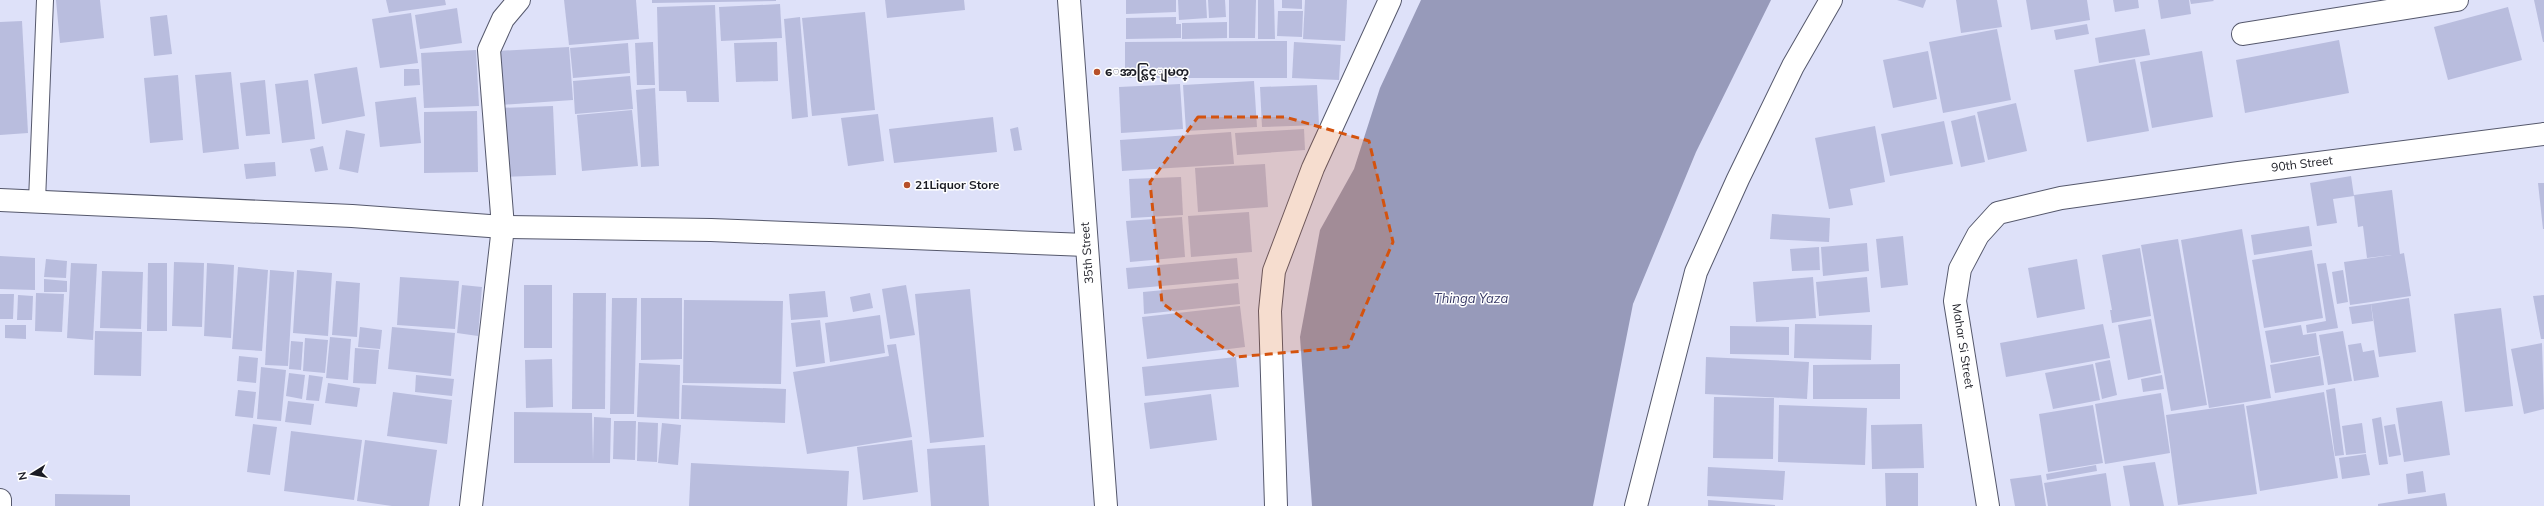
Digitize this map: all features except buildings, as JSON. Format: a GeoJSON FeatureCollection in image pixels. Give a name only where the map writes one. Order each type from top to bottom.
{"type":"FeatureCollection","features":[{"type":"Feature","properties":{"kind":"street"},"geometry":{"type":"LineString","coordinates":[[471,506],[503,227],[489,50],[503,19],[519,0]]}},
{"type":"Feature","properties":{"kind":"street","name":"35th Street"},"geometry":{"type":"LineString","coordinates":[[1069,0],[1106,506]]}},
{"type":"Feature","properties":{"kind":"street"},"geometry":{"type":"LineString","coordinates":[[1276,506],[1270,311],[1274,271],[1313,168],[1390,0]]}},
{"type":"Feature","properties":{"kind":"street"},"geometry":{"type":"LineString","coordinates":[[1636,506],[1696,272],[1738,179],[1793,66],[1831,0]]}},
{"type":"Feature","properties":{"kind":"street"},"geometry":{"type":"LineString","coordinates":[[2243,34],[2457,0]]}},
{"type":"Feature","properties":{"kind":"street","name":"90th Street"},"geometry":{"type":"LineString","coordinates":[[2061,198],[2246,172],[2544,134]]}},
{"type":"Feature","properties":{"kind":"street","name":"Mahar Si Street"},"geometry":{"type":"LineString","coordinates":[[1988,506],[1955,301],[1960,269],[1978,235],[1998,213],[2061,198]]}},
{"type":"Feature","properties":{"kind":"street"},"geometry":{"type":"LineString","coordinates":[[0,200],[352,216],[503,227],[711,230],[1086,245]]}},
{"type":"Feature","properties":{"kind":"street"},"geometry":{"type":"LineString","coordinates":[[0,500],[0,506]]}},
{"type":"Feature","properties":{"kind":"lane"},"geometry":{"type":"LineString","coordinates":[[37,201],[45,0]]}},
{"type":"Feature","properties":{"kind":"highlighted area"},"geometry":{"type":"Polygon","coordinates":[[[1198,117],[1285,117],[1369,141],[1393,242],[1348,347],[1236,357],[1162,303],[1150,182],[1198,117]]]}},
{"type":"Feature","properties":{"kind":"water","name":"Thinga Yaza"},"geometry":{"type":"Polygon","coordinates":[[[1421,0],[1771,0],[1696,152],[1633,304],[1593,506],[1312,506],[1300,337],[1320,230],[1354,169],[1380,88],[1421,0]]]}},
{"type":"Feature","properties":{"kind":"place","name":"ေအာင္လြင္ျမတ္"},"geometry":{"type":"Point","coordinates":[1097,72]}},
{"type":"Feature","properties":{"kind":"place","name":"21Liquor Store"},"geometry":{"type":"Point","coordinates":[907,185]}}]}
